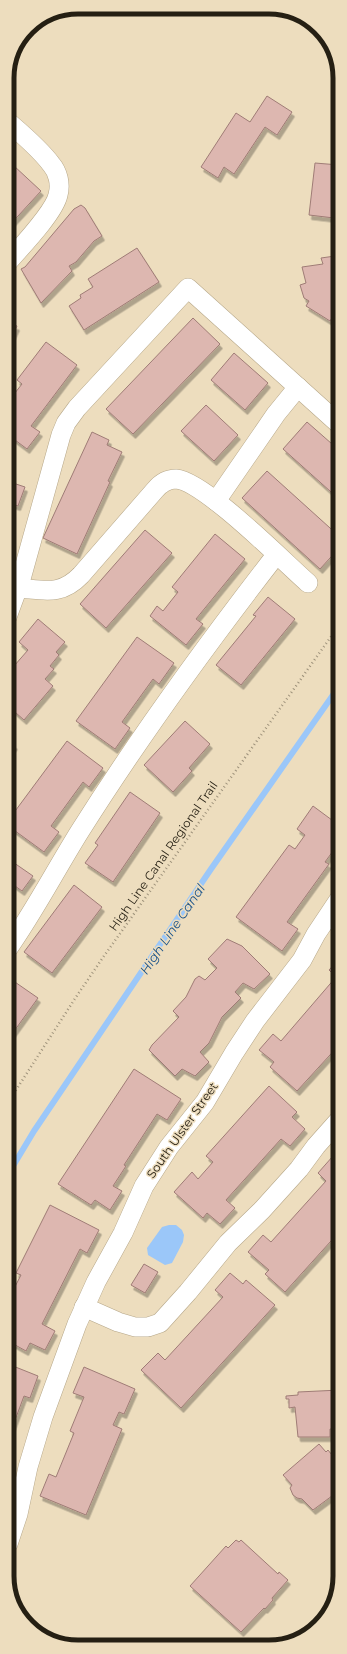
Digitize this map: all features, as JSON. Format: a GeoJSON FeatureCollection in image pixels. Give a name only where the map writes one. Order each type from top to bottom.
{"type":"FeatureCollection","features":[{"type":"Feature","properties":{"kind":"lane"},"geometry":{"type":"LineString","coordinates":[[14,128],[50,162],[57,174],[60,186],[58,197],[51,210],[14,255]]}},
{"type":"Feature","properties":{"kind":"lane"},"geometry":{"type":"LineString","coordinates":[[14,591],[61,435],[66,423],[77,408],[188,288],[333,419]]}},
{"type":"Feature","properties":{"kind":"lane"},"geometry":{"type":"LineString","coordinates":[[216,501],[276,414],[298,387]]}},
{"type":"Feature","properties":{"kind":"lane"},"geometry":{"type":"LineString","coordinates":[[14,594],[56,590],[71,585],[148,497],[162,484],[169,480],[182,480],[216,501],[308,583]]}},
{"type":"Feature","properties":{"kind":"lane"},"geometry":{"type":"LineString","coordinates":[[14,940],[37,906],[82,828],[170,698],[203,650],[276,555]]}},
{"type":"Feature","properties":{"kind":"lane","name":"South Ulster Street"},"geometry":{"type":"LineString","coordinates":[[14,1526],[28,1467],[49,1398],[84,1306],[123,1233],[144,1186],[155,1167],[182,1129],[205,1102],[234,1053],[266,1006],[302,960],[316,934],[333,909]]}},
{"type":"Feature","properties":{"kind":"lane"},"geometry":{"type":"LineString","coordinates":[[84,1306],[118,1322],[135,1327],[148,1327],[160,1323],[188,1292],[228,1243],[262,1210],[299,1169],[316,1146],[333,1127]]}},
{"type":"Feature","properties":{"kind":"path","name":"High Line Canal Regional Trail"},"geometry":{"type":"LineString","coordinates":[[14,1093],[104,956],[333,634]]}},
{"type":"Feature","properties":{"kind":"water"},"geometry":{"type":"Polygon","coordinates":[[[176,1225],[182,1230],[184,1235],[183,1242],[172,1263],[165,1265],[148,1255],[147,1248],[162,1227],[176,1225]]]}},
{"type":"Feature","properties":{"kind":"building"},"geometry":{"type":"Polygon","coordinates":[[[267,96],[292,112],[277,135],[265,127],[234,174],[224,167],[218,178],[201,167],[236,113],[250,122],[267,96]]]}},
{"type":"Feature","properties":{"kind":"building"},"geometry":{"type":"Polygon","coordinates":[[[315,163],[333,164],[333,218],[309,215],[315,163]]]}},
{"type":"Feature","properties":{"kind":"building"},"geometry":{"type":"Polygon","coordinates":[[[14,166],[41,191],[14,220],[14,166]]]}},
{"type":"Feature","properties":{"kind":"building"},"geometry":{"type":"Polygon","coordinates":[[[81,205],[85,208],[102,236],[94,241],[76,262],[69,266],[72,271],[41,303],[21,269],[25,267],[74,209],[81,205]]]}},
{"type":"Feature","properties":{"kind":"building"},"geometry":{"type":"Polygon","coordinates":[[[137,248],[159,282],[84,330],[69,306],[81,298],[80,295],[93,287],[88,279],[137,248]]]}},
{"type":"Feature","properties":{"kind":"building"},"geometry":{"type":"Polygon","coordinates":[[[333,256],[333,316],[330,321],[306,306],[309,301],[304,298],[300,285],[306,283],[302,267],[323,264],[321,258],[333,256]]]}},
{"type":"Feature","properties":{"kind":"building"},"geometry":{"type":"Polygon","coordinates":[[[193,318],[220,344],[133,434],[106,409],[193,318]]]}},
{"type":"Feature","properties":{"kind":"building"},"geometry":{"type":"Polygon","coordinates":[[[14,325],[17,326],[14,333],[14,325]]]}},
{"type":"Feature","properties":{"kind":"building"},"geometry":{"type":"Polygon","coordinates":[[[46,342],[77,365],[31,426],[40,432],[27,449],[14,439],[14,394],[22,384],[17,380],[46,342]]]}},
{"type":"Feature","properties":{"kind":"building"},"geometry":{"type":"Polygon","coordinates":[[[234,353],[268,383],[245,410],[211,380],[234,353]]]}},
{"type":"Feature","properties":{"kind":"building"},"geometry":{"type":"Polygon","coordinates":[[[206,405],[238,435],[214,461],[181,431],[206,405]]]}},
{"type":"Feature","properties":{"kind":"building"},"geometry":{"type":"Polygon","coordinates":[[[307,422],[333,445],[333,494],[283,449],[307,422]]]}},
{"type":"Feature","properties":{"kind":"building"},"geometry":{"type":"Polygon","coordinates":[[[92,432],[109,440],[107,445],[122,452],[77,554],[43,538],[92,432]]]}},
{"type":"Feature","properties":{"kind":"building"},"geometry":{"type":"Polygon","coordinates":[[[267,471],[333,531],[333,555],[320,569],[242,498],[267,471]]]}},
{"type":"Feature","properties":{"kind":"building"},"geometry":{"type":"Polygon","coordinates":[[[14,483],[25,487],[18,506],[14,505],[14,483]]]}},
{"type":"Feature","properties":{"kind":"building"},"geometry":{"type":"Polygon","coordinates":[[[145,530],[172,553],[106,628],[80,604],[145,530]]]}},
{"type":"Feature","properties":{"kind":"building"},"geometry":{"type":"Polygon","coordinates":[[[215,534],[245,559],[196,619],[203,624],[186,645],[150,616],[157,606],[163,611],[178,592],[172,587],[215,534]]]}},
{"type":"Feature","properties":{"kind":"building"},"geometry":{"type":"Polygon","coordinates":[[[268,597],[295,619],[241,685],[216,665],[256,616],[253,615],[268,597]]]}},
{"type":"Feature","properties":{"kind":"building"},"geometry":{"type":"Polygon","coordinates":[[[38,619],[65,642],[56,652],[59,655],[50,666],[54,669],[45,679],[53,686],[24,720],[14,711],[14,666],[28,650],[19,642],[38,619]]]}},
{"type":"Feature","properties":{"kind":"building"},"geometry":{"type":"Polygon","coordinates":[[[137,637],[174,663],[159,684],[153,679],[122,722],[130,728],[115,749],[76,721],[137,637]]]}},
{"type":"Feature","properties":{"kind":"building"},"geometry":{"type":"Polygon","coordinates":[[[185,721],[210,744],[189,768],[192,771],[173,792],[144,765],[185,721]]]}},
{"type":"Feature","properties":{"kind":"building"},"geometry":{"type":"Polygon","coordinates":[[[67,741],[103,768],[89,787],[83,782],[51,826],[59,832],[44,852],[14,830],[14,813],[67,741]]]}},
{"type":"Feature","properties":{"kind":"building"},"geometry":{"type":"Polygon","coordinates":[[[130,792],[160,813],[113,882],[85,863],[98,845],[95,843],[130,792]]]}},
{"type":"Feature","properties":{"kind":"building"},"geometry":{"type":"Polygon","coordinates":[[[313,806],[333,821],[333,851],[325,862],[329,864],[287,922],[298,929],[282,951],[236,917],[289,845],[295,849],[305,835],[297,829],[313,806]]]}},
{"type":"Feature","properties":{"kind":"building"},"geometry":{"type":"Polygon","coordinates":[[[14,863],[33,876],[22,891],[14,885],[14,863]]]}},
{"type":"Feature","properties":{"kind":"building"},"geometry":{"type":"Polygon","coordinates":[[[74,885],[102,907],[52,973],[24,952],[74,885]]]}},
{"type":"Feature","properties":{"kind":"building"},"geometry":{"type":"Polygon","coordinates":[[[227,939],[242,946],[270,974],[254,989],[243,983],[235,992],[241,998],[222,1017],[209,1043],[200,1052],[209,1062],[195,1076],[182,1069],[175,1076],[149,1050],[179,1017],[173,1011],[186,997],[195,979],[199,976],[205,980],[217,968],[208,959],[227,939]]]}},
{"type":"Feature","properties":{"kind":"building"},"geometry":{"type":"Polygon","coordinates":[[[333,966],[333,974],[329,970],[333,966]]]}},
{"type":"Feature","properties":{"kind":"building"},"geometry":{"type":"Polygon","coordinates":[[[333,980],[333,1052],[297,1091],[270,1067],[274,1062],[259,1050],[273,1034],[281,1041],[333,980]]]}},
{"type":"Feature","properties":{"kind":"building"},"geometry":{"type":"Polygon","coordinates":[[[14,981],[38,998],[14,1031],[14,981]]]}},
{"type":"Feature","properties":{"kind":"building"},"geometry":{"type":"Polygon","coordinates":[[[134,1069],[181,1099],[167,1120],[157,1114],[124,1165],[126,1166],[113,1186],[122,1191],[110,1210],[95,1200],[91,1205],[58,1184],[134,1069]]]}},
{"type":"Feature","properties":{"kind":"building"},"geometry":{"type":"Polygon","coordinates":[[[269,1086],[297,1112],[292,1117],[305,1129],[290,1146],[281,1139],[226,1200],[235,1208],[220,1224],[207,1213],[203,1218],[174,1192],[192,1172],[198,1179],[213,1162],[206,1156],[269,1086]]]}},
{"type":"Feature","properties":{"kind":"building"},"geometry":{"type":"Polygon","coordinates":[[[333,1156],[333,1239],[285,1292],[265,1274],[269,1270],[248,1252],[263,1235],[271,1242],[326,1181],[318,1173],[333,1156]]]}},
{"type":"Feature","properties":{"kind":"building"},"geometry":{"type":"Polygon","coordinates":[[[50,1205],[99,1230],[87,1253],[80,1249],[42,1324],[55,1331],[45,1350],[30,1343],[26,1351],[14,1344],[14,1288],[21,1275],[16,1273],[50,1205]]]}},
{"type":"Feature","properties":{"kind":"building"},"geometry":{"type":"Polygon","coordinates":[[[144,1264],[158,1272],[145,1293],[131,1285],[144,1264]]]}},
{"type":"Feature","properties":{"kind":"building"},"geometry":{"type":"Polygon","coordinates":[[[230,1273],[243,1284],[246,1280],[275,1305],[181,1408],[141,1370],[158,1353],[165,1360],[223,1297],[215,1290],[230,1273]]]}},
{"type":"Feature","properties":{"kind":"building"},"geometry":{"type":"Polygon","coordinates":[[[14,1366],[38,1376],[30,1398],[24,1396],[14,1423],[14,1366]]]}},
{"type":"Feature","properties":{"kind":"building"},"geometry":{"type":"Polygon","coordinates":[[[84,1367],[135,1389],[124,1414],[119,1412],[113,1425],[122,1429],[86,1515],[40,1496],[49,1474],[56,1477],[74,1433],[70,1431],[84,1397],[73,1393],[84,1367]]]}},
{"type":"Feature","properties":{"kind":"building"},"geometry":{"type":"Polygon","coordinates":[[[333,1390],[333,1429],[330,1429],[330,1437],[298,1437],[295,1407],[289,1408],[289,1399],[286,1399],[286,1396],[298,1395],[298,1392],[333,1390]]]}},
{"type":"Feature","properties":{"kind":"building"},"geometry":{"type":"Polygon","coordinates":[[[319,1444],[326,1452],[328,1450],[332,1455],[333,1454],[333,1495],[313,1510],[302,1499],[293,1495],[290,1488],[292,1485],[283,1475],[319,1444]]]}},
{"type":"Feature","properties":{"kind":"building"},"geometry":{"type":"Polygon","coordinates":[[[236,1540],[239,1542],[241,1540],[278,1574],[279,1572],[288,1580],[272,1598],[273,1600],[265,1609],[264,1608],[241,1632],[190,1586],[226,1546],[228,1548],[236,1540]]]}},
{"type":"Feature","properties":{"kind":"waterway","name":"High Line Canal"},"geometry":{"type":"LineString","coordinates":[[14,1164],[34,1131],[211,869],[333,695]]}}]}
